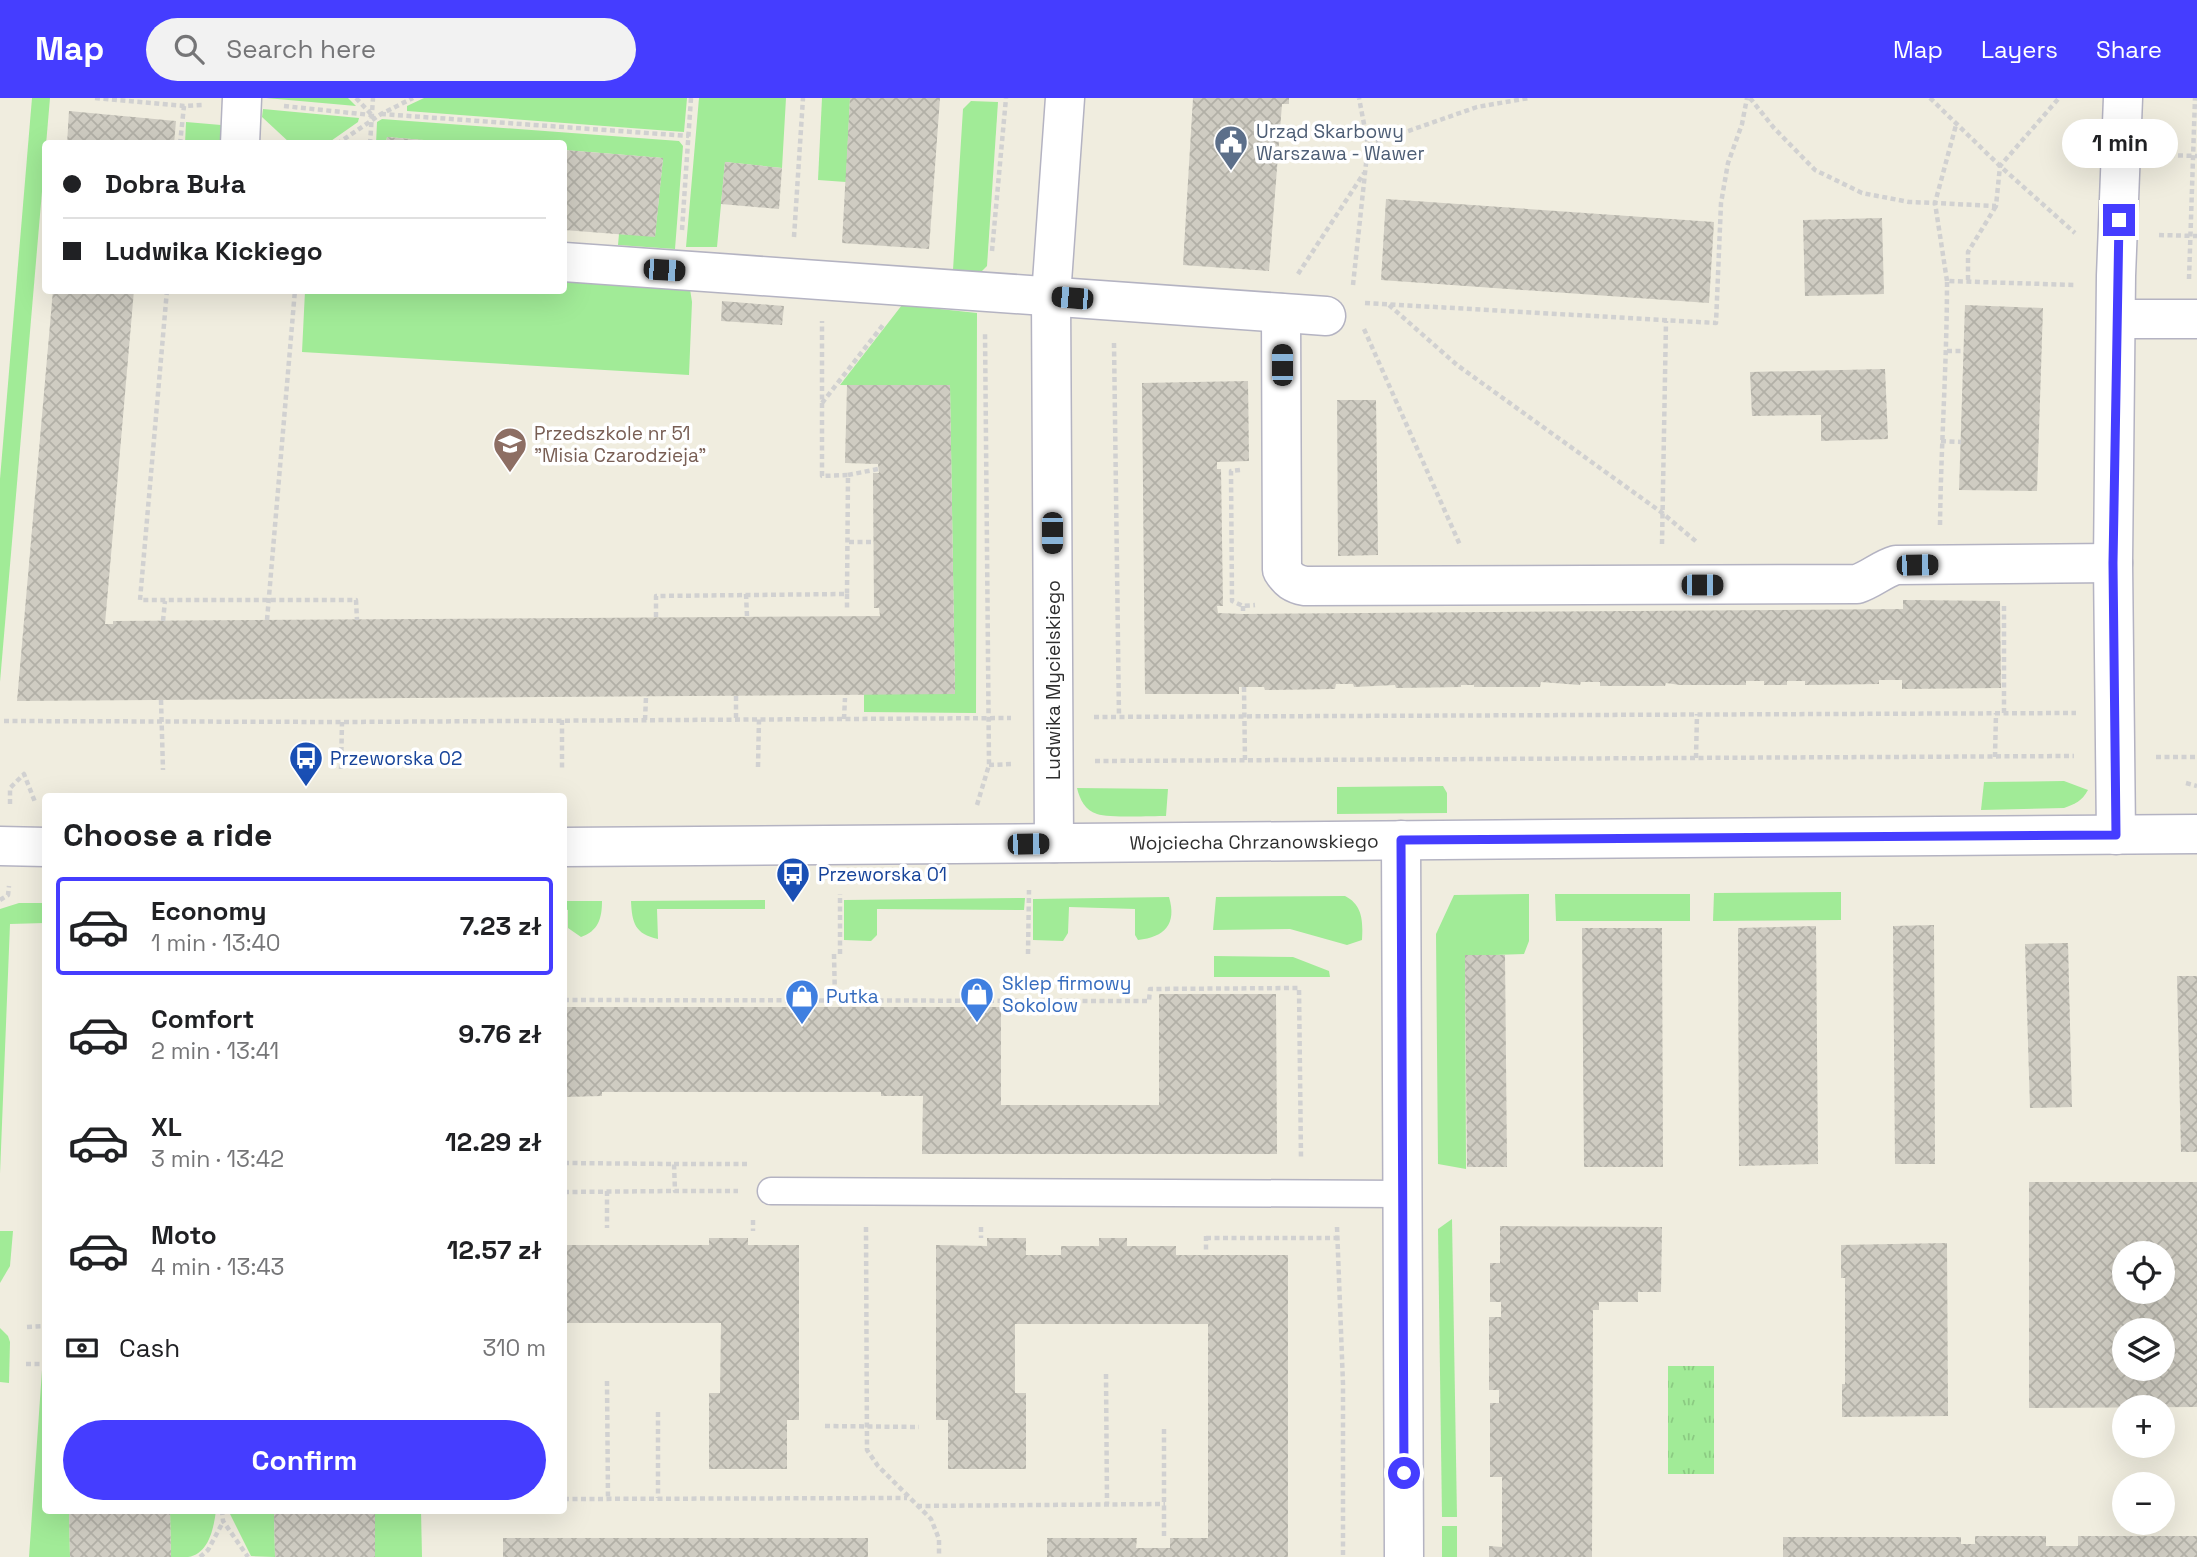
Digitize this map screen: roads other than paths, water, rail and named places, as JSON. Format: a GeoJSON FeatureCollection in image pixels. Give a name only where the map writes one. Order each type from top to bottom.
{"type":"FeatureCollection","features":[{"type":"Feature","properties":{"kind":"street"},"geometry":{"type":"LineString","coordinates":[[240,140],[242,98]]}},
{"type":"Feature","properties":{"kind":"street","name":"Ludwika Mycielskiego"},"geometry":{"type":"LineString","coordinates":[[1054,843],[1051,296],[1065,98]]}},
{"type":"Feature","properties":{"kind":"street"},"geometry":{"type":"LineString","coordinates":[[2116,835],[2113,563],[2116,319],[2123,98]]}},
{"type":"Feature","properties":{"kind":"street"},"geometry":{"type":"LineString","coordinates":[[567,262],[1343,318]]}},
{"type":"Feature","properties":{"kind":"street"},"geometry":{"type":"LineString","coordinates":[[2116,319],[2193,304]]}},
{"type":"Feature","properties":{"kind":"street"},"geometry":{"type":"LineString","coordinates":[[1281,313],[1282,570],[1296,584],[1857,584],[1896,565],[2113,563]]}},
{"type":"Feature","properties":{"kind":"street","name":"Wojciecha Chrzanowskiego"},"geometry":{"type":"LineString","coordinates":[[567,847],[2197,835]]}},
{"type":"Feature","properties":{"kind":"street"},"geometry":{"type":"LineString","coordinates":[[1401,840],[1404,1557]]}},
{"type":"Feature","properties":{"kind":"street"},"geometry":{"type":"LineString","coordinates":[[0,846],[42,847]]}},
{"type":"Feature","properties":{"kind":"lane"},"geometry":{"type":"LineString","coordinates":[[771,1191],[1402,1194]]}},
{"type":"Feature","properties":{"kind":"place","name":"Urząd Skarbowy Warszawa - Wawer"},"geometry":{"type":"Point","coordinates":[1231,172]}},
{"type":"Feature","properties":{"kind":"place","name":"Przedszkole nr 51 \"Misia Czarodzieja\""},"geometry":{"type":"Point","coordinates":[510,474]}},
{"type":"Feature","properties":{"kind":"place","name":"Przeworska 02"},"geometry":{"type":"Point","coordinates":[306,788]}},
{"type":"Feature","properties":{"kind":"place","name":"Przeworska 01"},"geometry":{"type":"Point","coordinates":[793,904]}},
{"type":"Feature","properties":{"kind":"place","name":"Sklep firmowy Sokolow"},"geometry":{"type":"Point","coordinates":[977,1024]}},
{"type":"Feature","properties":{"kind":"place","name":"Putka"},"geometry":{"type":"Point","coordinates":[802,1026]}}]}
